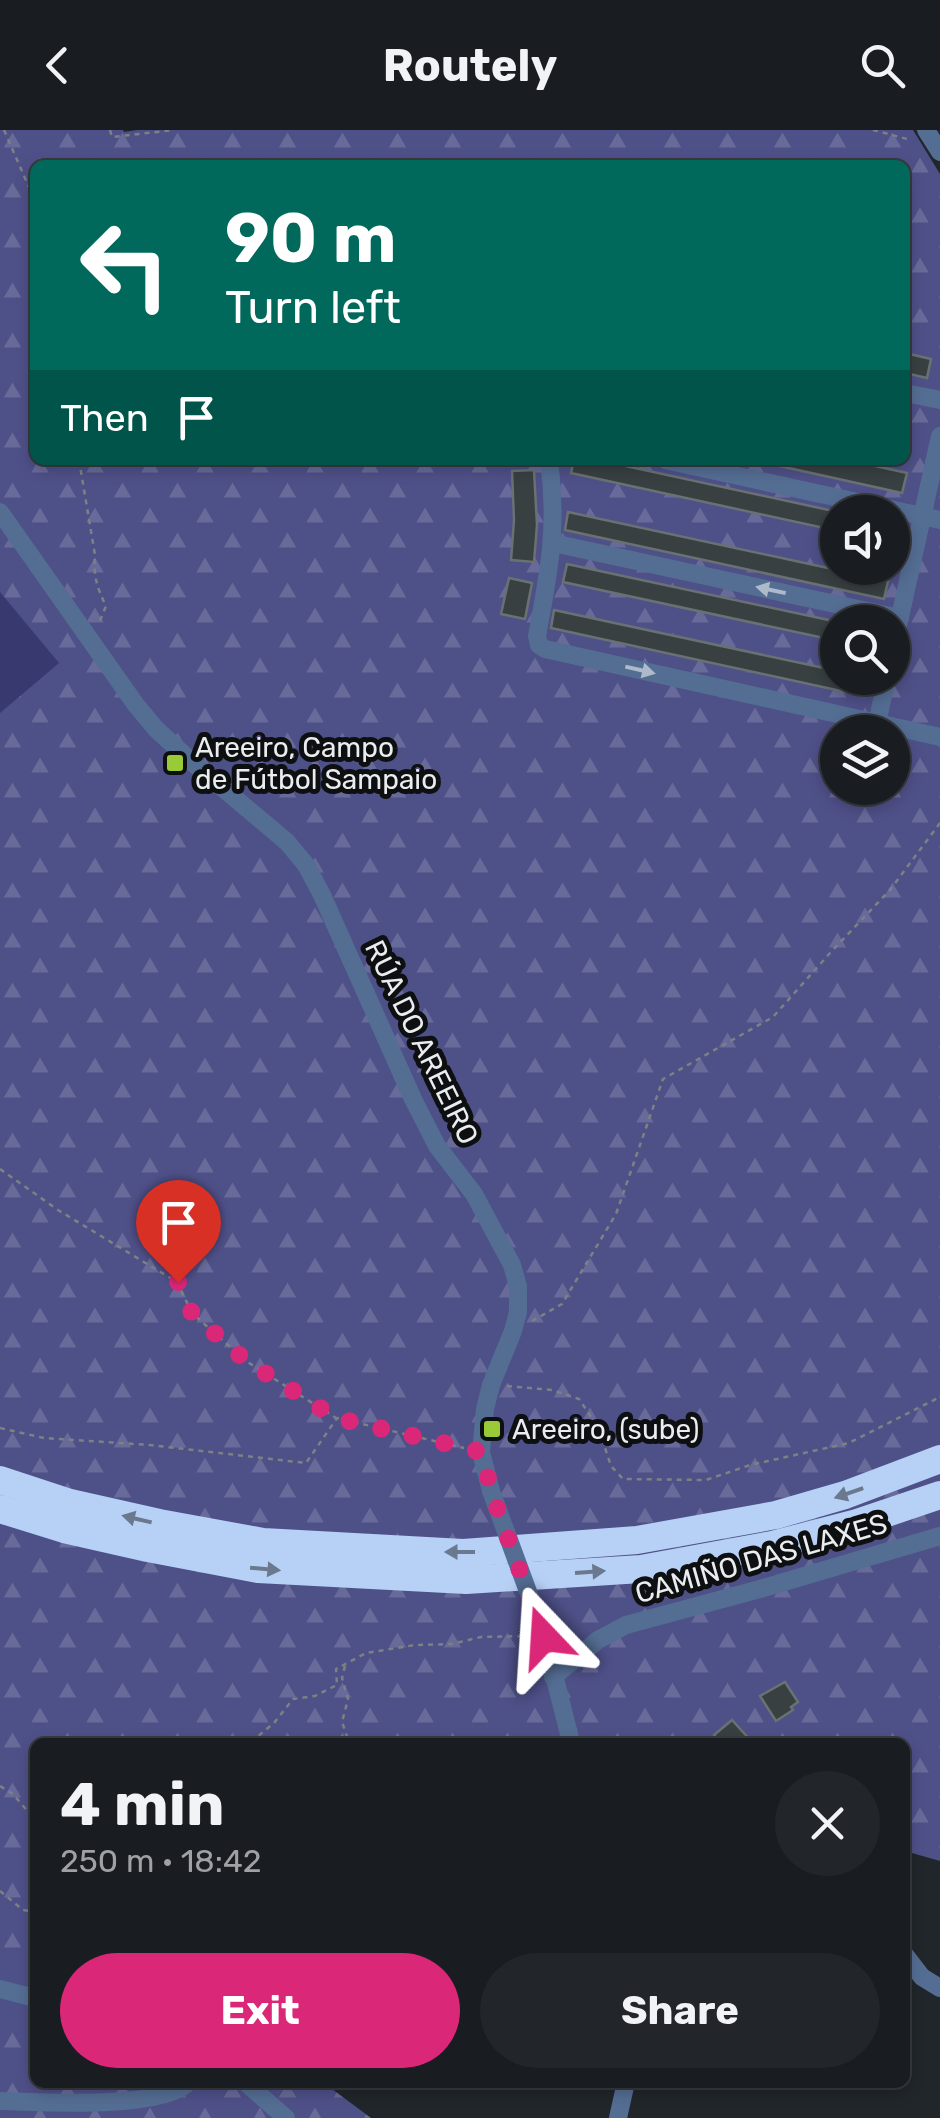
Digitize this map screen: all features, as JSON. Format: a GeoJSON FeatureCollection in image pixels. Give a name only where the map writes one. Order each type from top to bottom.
{"type":"FeatureCollection","features":[{"type":"Feature","properties":{"kind":"highway"},"geometry":{"type":"LineString","coordinates":[[0,1480],[70,1504],[262,1542],[463,1554],[637,1540],[776,1515],[845,1495],[940,1459]]}},
{"type":"Feature","properties":{"kind":"highway"},"geometry":{"type":"LineString","coordinates":[[0,1509],[81,1533],[258,1569],[466,1580],[640,1569],[772,1545],[857,1523],[940,1495]]}},
{"type":"Feature","properties":{"kind":"street"},"geometry":{"type":"LineString","coordinates":[[926,130],[939,149]]}},
{"type":"Feature","properties":{"kind":"street"},"geometry":{"type":"LineString","coordinates":[[910,394],[940,400]]}},
{"type":"Feature","properties":{"kind":"street"},"geometry":{"type":"LineString","coordinates":[[904,605],[931,518],[940,436]]}},
{"type":"Feature","properties":{"kind":"street"},"geometry":{"type":"LineString","coordinates":[[549,465],[554,525],[539,645],[842,715]]}},
{"type":"Feature","properties":{"kind":"street"},"geometry":{"type":"LineString","coordinates":[[689,465],[931,518]]}},
{"type":"Feature","properties":{"kind":"street","name":"RÚA DO AREEIRO"},"geometry":{"type":"LineString","coordinates":[[0,512],[156,729],[288,842],[306,865],[437,1146],[474,1194],[512,1265],[518,1286],[518,1312],[490,1384],[482,1452],[491,1491],[544,1636],[569,1738]]}},
{"type":"Feature","properties":{"kind":"street"},"geometry":{"type":"LineString","coordinates":[[553,542],[841,605]]}},
{"type":"Feature","properties":{"kind":"street"},"geometry":{"type":"LineString","coordinates":[[910,730],[940,737]]}},
{"type":"Feature","properties":{"kind":"street","name":"CAMIÑO DAS LAXES"},"geometry":{"type":"LineString","coordinates":[[553,1677],[598,1640],[626,1624],[940,1536]]}},
{"type":"Feature","properties":{"kind":"street"},"geometry":{"type":"LineString","coordinates":[[910,1962],[922,1978],[940,1988]]}},
{"type":"Feature","properties":{"kind":"street"},"geometry":{"type":"LineString","coordinates":[[0,1989],[30,1997]]}},
{"type":"Feature","properties":{"kind":"street"},"geometry":{"type":"LineString","coordinates":[[0,2101],[136,2101],[184,2088]]}},
{"type":"Feature","properties":{"kind":"street"},"geometry":{"type":"LineString","coordinates":[[252,2088],[286,2118]]}},
{"type":"Feature","properties":{"kind":"street"},"geometry":{"type":"LineString","coordinates":[[618,2118],[625,2088]]}},
{"type":"Feature","properties":{"kind":"path"},"geometry":{"type":"LineString","coordinates":[[4,130],[30,190]]}},
{"type":"Feature","properties":{"kind":"path"},"geometry":{"type":"LineString","coordinates":[[110,130],[112,137],[174,130]]}},
{"type":"Feature","properties":{"kind":"path"},"geometry":{"type":"LineString","coordinates":[[873,130],[939,149]]}},
{"type":"Feature","properties":{"kind":"path"},"geometry":{"type":"LineString","coordinates":[[80,465],[97,588],[106,606],[88,637]]}},
{"type":"Feature","properties":{"kind":"path"},"geometry":{"type":"LineString","coordinates":[[513,1331],[562,1304],[616,1214],[664,1080],[774,1017],[890,890],[940,825]]}},
{"type":"Feature","properties":{"kind":"path"},"geometry":{"type":"LineString","coordinates":[[0,1169],[58,1210],[178,1282],[192,1313],[246,1361],[336,1418],[482,1452]]}},
{"type":"Feature","properties":{"kind":"path"},"geometry":{"type":"LineString","coordinates":[[490,1384],[552,1390],[580,1399],[598,1426],[612,1466],[623,1479],[641,1480],[706,1480],[750,1465],[849,1443],[940,1397]]}},
{"type":"Feature","properties":{"kind":"path"},"geometry":{"type":"LineString","coordinates":[[0,1428],[44,1438],[150,1445],[306,1463],[336,1418]]}},
{"type":"Feature","properties":{"kind":"path"},"geometry":{"type":"LineString","coordinates":[[256,1738],[292,1699],[315,1696],[337,1685],[336,1669],[366,1654],[415,1645],[452,1644],[481,1636],[544,1636]]}},
{"type":"Feature","properties":{"kind":"path"},"geometry":{"type":"LineString","coordinates":[[346,1664],[342,1678],[348,1699],[342,1722],[348,1738]]}},
{"type":"Feature","properties":{"kind":"path"},"geometry":{"type":"LineString","coordinates":[[0,1786],[13,1794],[30,1814]]}},
{"type":"Feature","properties":{"kind":"path"},"geometry":{"type":"LineString","coordinates":[[0,1891],[30,1911]]}},
{"type":"Feature","properties":{"kind":"green space"},"geometry":{"type":"Polygon","coordinates":[[[0,130],[913,130],[940,174],[940,1861],[910,1852],[910,1738],[30,1738],[30,2088],[331,2088],[371,2118],[0,2118],[0,130]]]}},
{"type":"Feature","properties":{"kind":"shaded area"},"geometry":{"type":"Polygon","coordinates":[[[0,592],[59,663],[0,713],[0,592]]]}},
{"type":"Feature","properties":{"kind":"building"},"geometry":{"type":"Polygon","coordinates":[[[910,354],[931,359],[927,378],[910,374],[910,354]]]}},
{"type":"Feature","properties":{"kind":"building"},"geometry":{"type":"Polygon","coordinates":[[[573,465],[621,465],[820,508],[820,527],[571,473],[573,465]]]}},
{"type":"Feature","properties":{"kind":"building"},"geometry":{"type":"Polygon","coordinates":[[[775,465],[871,465],[907,473],[902,493],[775,465]]]}},
{"type":"Feature","properties":{"kind":"building"},"geometry":{"type":"Polygon","coordinates":[[[534,470],[534,562],[511,560],[512,471],[534,470]]]}},
{"type":"Feature","properties":{"kind":"building"},"geometry":{"type":"Polygon","coordinates":[[[568,512],[820,566],[820,585],[887,585],[884,599],[565,530],[568,512]]]}},
{"type":"Feature","properties":{"kind":"building"},"geometry":{"type":"Polygon","coordinates":[[[567,564],[820,618],[820,637],[563,582],[567,564]]]}},
{"type":"Feature","properties":{"kind":"building"},"geometry":{"type":"Polygon","coordinates":[[[509,578],[532,583],[525,619],[501,614],[509,578]]]}},
{"type":"Feature","properties":{"kind":"building"},"geometry":{"type":"Polygon","coordinates":[[[554,610],[820,667],[820,686],[551,628],[554,610]]]}},
{"type":"Feature","properties":{"kind":"building"},"geometry":{"type":"Polygon","coordinates":[[[785,1682],[798,1702],[776,1721],[760,1696],[785,1682]]]}},
{"type":"Feature","properties":{"kind":"building"},"geometry":{"type":"Polygon","coordinates":[[[732,1720],[748,1738],[717,1738],[714,1735],[732,1720]]]}},
{"type":"Feature","properties":{"kind":"place","name":"Areeiro, Campo de Fútbol Sampaio"},"geometry":{"type":"Point","coordinates":[175,763]}},
{"type":"Feature","properties":{"kind":"place","name":"Areeiro, (sube)"},"geometry":{"type":"Point","coordinates":[492,1429]}},
{"type":"Feature","properties":{"kind":"route"},"geometry":{"type":"LineString","coordinates":[[178,1282],[192,1313],[246,1361],[336,1418],[482,1452],[491,1491],[544,1637]]}}]}
